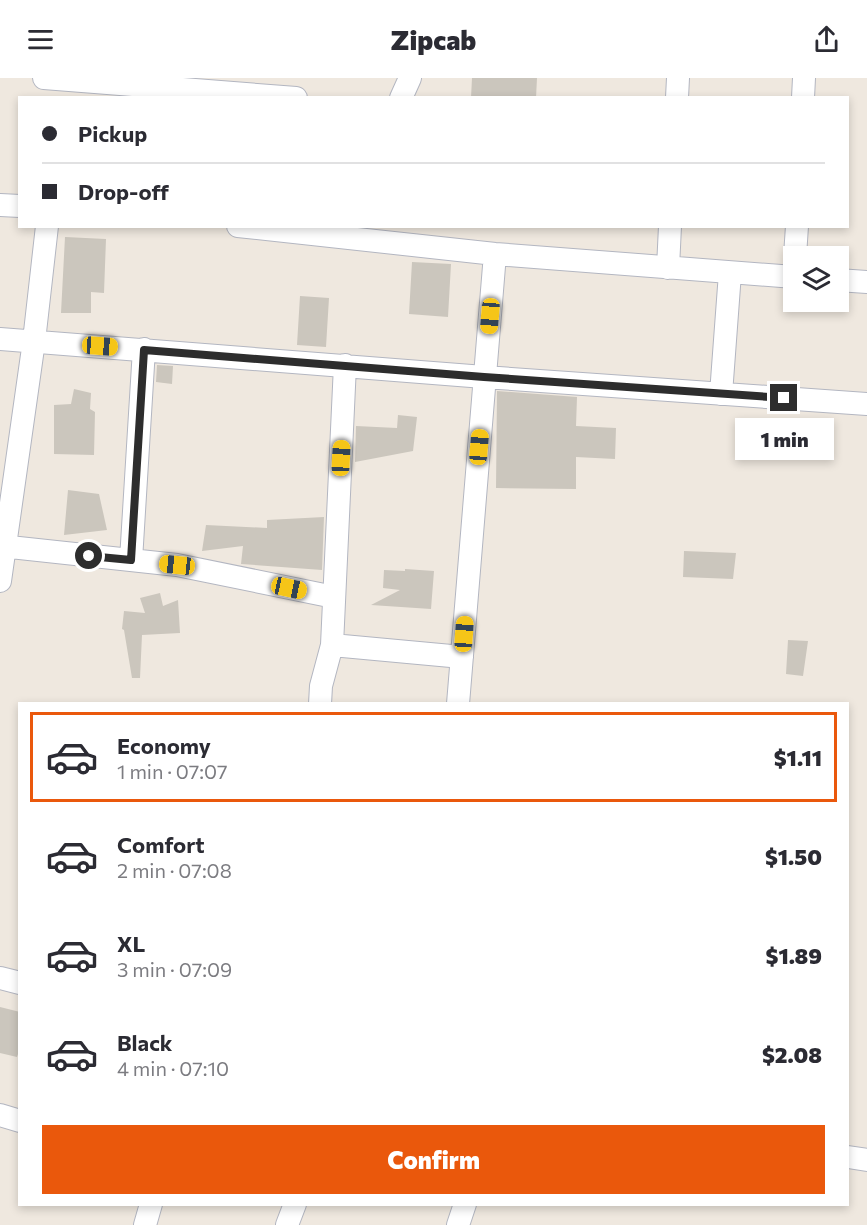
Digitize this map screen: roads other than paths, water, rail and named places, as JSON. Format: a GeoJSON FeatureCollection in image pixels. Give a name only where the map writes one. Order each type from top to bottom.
{"type":"FeatureCollection","features":[{"type":"Feature","properties":{"kind":"street"},"geometry":{"type":"LineString","coordinates":[[44,78],[273,96]]}},
{"type":"Feature","properties":{"kind":"street"},"geometry":{"type":"LineString","coordinates":[[402,96],[410,78]]}},
{"type":"Feature","properties":{"kind":"street"},"geometry":{"type":"LineString","coordinates":[[677,96],[678,78]]}},
{"type":"Feature","properties":{"kind":"street"},"geometry":{"type":"LineString","coordinates":[[803,96],[804,78]]}},
{"type":"Feature","properties":{"kind":"street"},"geometry":{"type":"LineString","coordinates":[[0,205],[18,206]]}},
{"type":"Feature","properties":{"kind":"street"},"geometry":{"type":"LineString","coordinates":[[0,581],[2,546],[34,341],[47,228]]}},
{"type":"Feature","properties":{"kind":"street"},"geometry":{"type":"LineString","coordinates":[[274,228],[382,234],[495,254],[783,276]]}},
{"type":"Feature","properties":{"kind":"street"},"geometry":{"type":"LineString","coordinates":[[668,268],[670,228]]}},
{"type":"Feature","properties":{"kind":"street"},"geometry":{"type":"LineString","coordinates":[[796,246],[797,228]]}},
{"type":"Feature","properties":{"kind":"street"},"geometry":{"type":"LineString","coordinates":[[458,702],[495,254]]}},
{"type":"Feature","properties":{"kind":"street"},"geometry":{"type":"LineString","coordinates":[[721,394],[730,273]]}},
{"type":"Feature","properties":{"kind":"street"},"geometry":{"type":"LineString","coordinates":[[849,281],[867,282]]}},
{"type":"Feature","properties":{"kind":"street"},"geometry":{"type":"LineString","coordinates":[[0,339],[867,404]]}},
{"type":"Feature","properties":{"kind":"street"},"geometry":{"type":"LineString","coordinates":[[131,560],[144,350]]}},
{"type":"Feature","properties":{"kind":"street"},"geometry":{"type":"LineString","coordinates":[[320,702],[332,645],[345,365]]}},
{"type":"Feature","properties":{"kind":"street"},"geometry":{"type":"LineString","coordinates":[[2,546],[177,565],[334,597]]}},
{"type":"Feature","properties":{"kind":"street"},"geometry":{"type":"LineString","coordinates":[[332,645],[462,657]]}},
{"type":"Feature","properties":{"kind":"street"},"geometry":{"type":"LineString","coordinates":[[0,978],[18,982]]}},
{"type":"Feature","properties":{"kind":"street"},"geometry":{"type":"LineString","coordinates":[[0,1115],[18,1120]]}},
{"type":"Feature","properties":{"kind":"street"},"geometry":{"type":"LineString","coordinates":[[849,1156],[867,1160]]}},
{"type":"Feature","properties":{"kind":"street"},"geometry":{"type":"LineString","coordinates":[[145,1225],[150,1206]]}},
{"type":"Feature","properties":{"kind":"street"},"geometry":{"type":"LineString","coordinates":[[287,1225],[294,1206]]}},
{"type":"Feature","properties":{"kind":"street"},"geometry":{"type":"LineString","coordinates":[[458,1225],[464,1206]]}}]}
